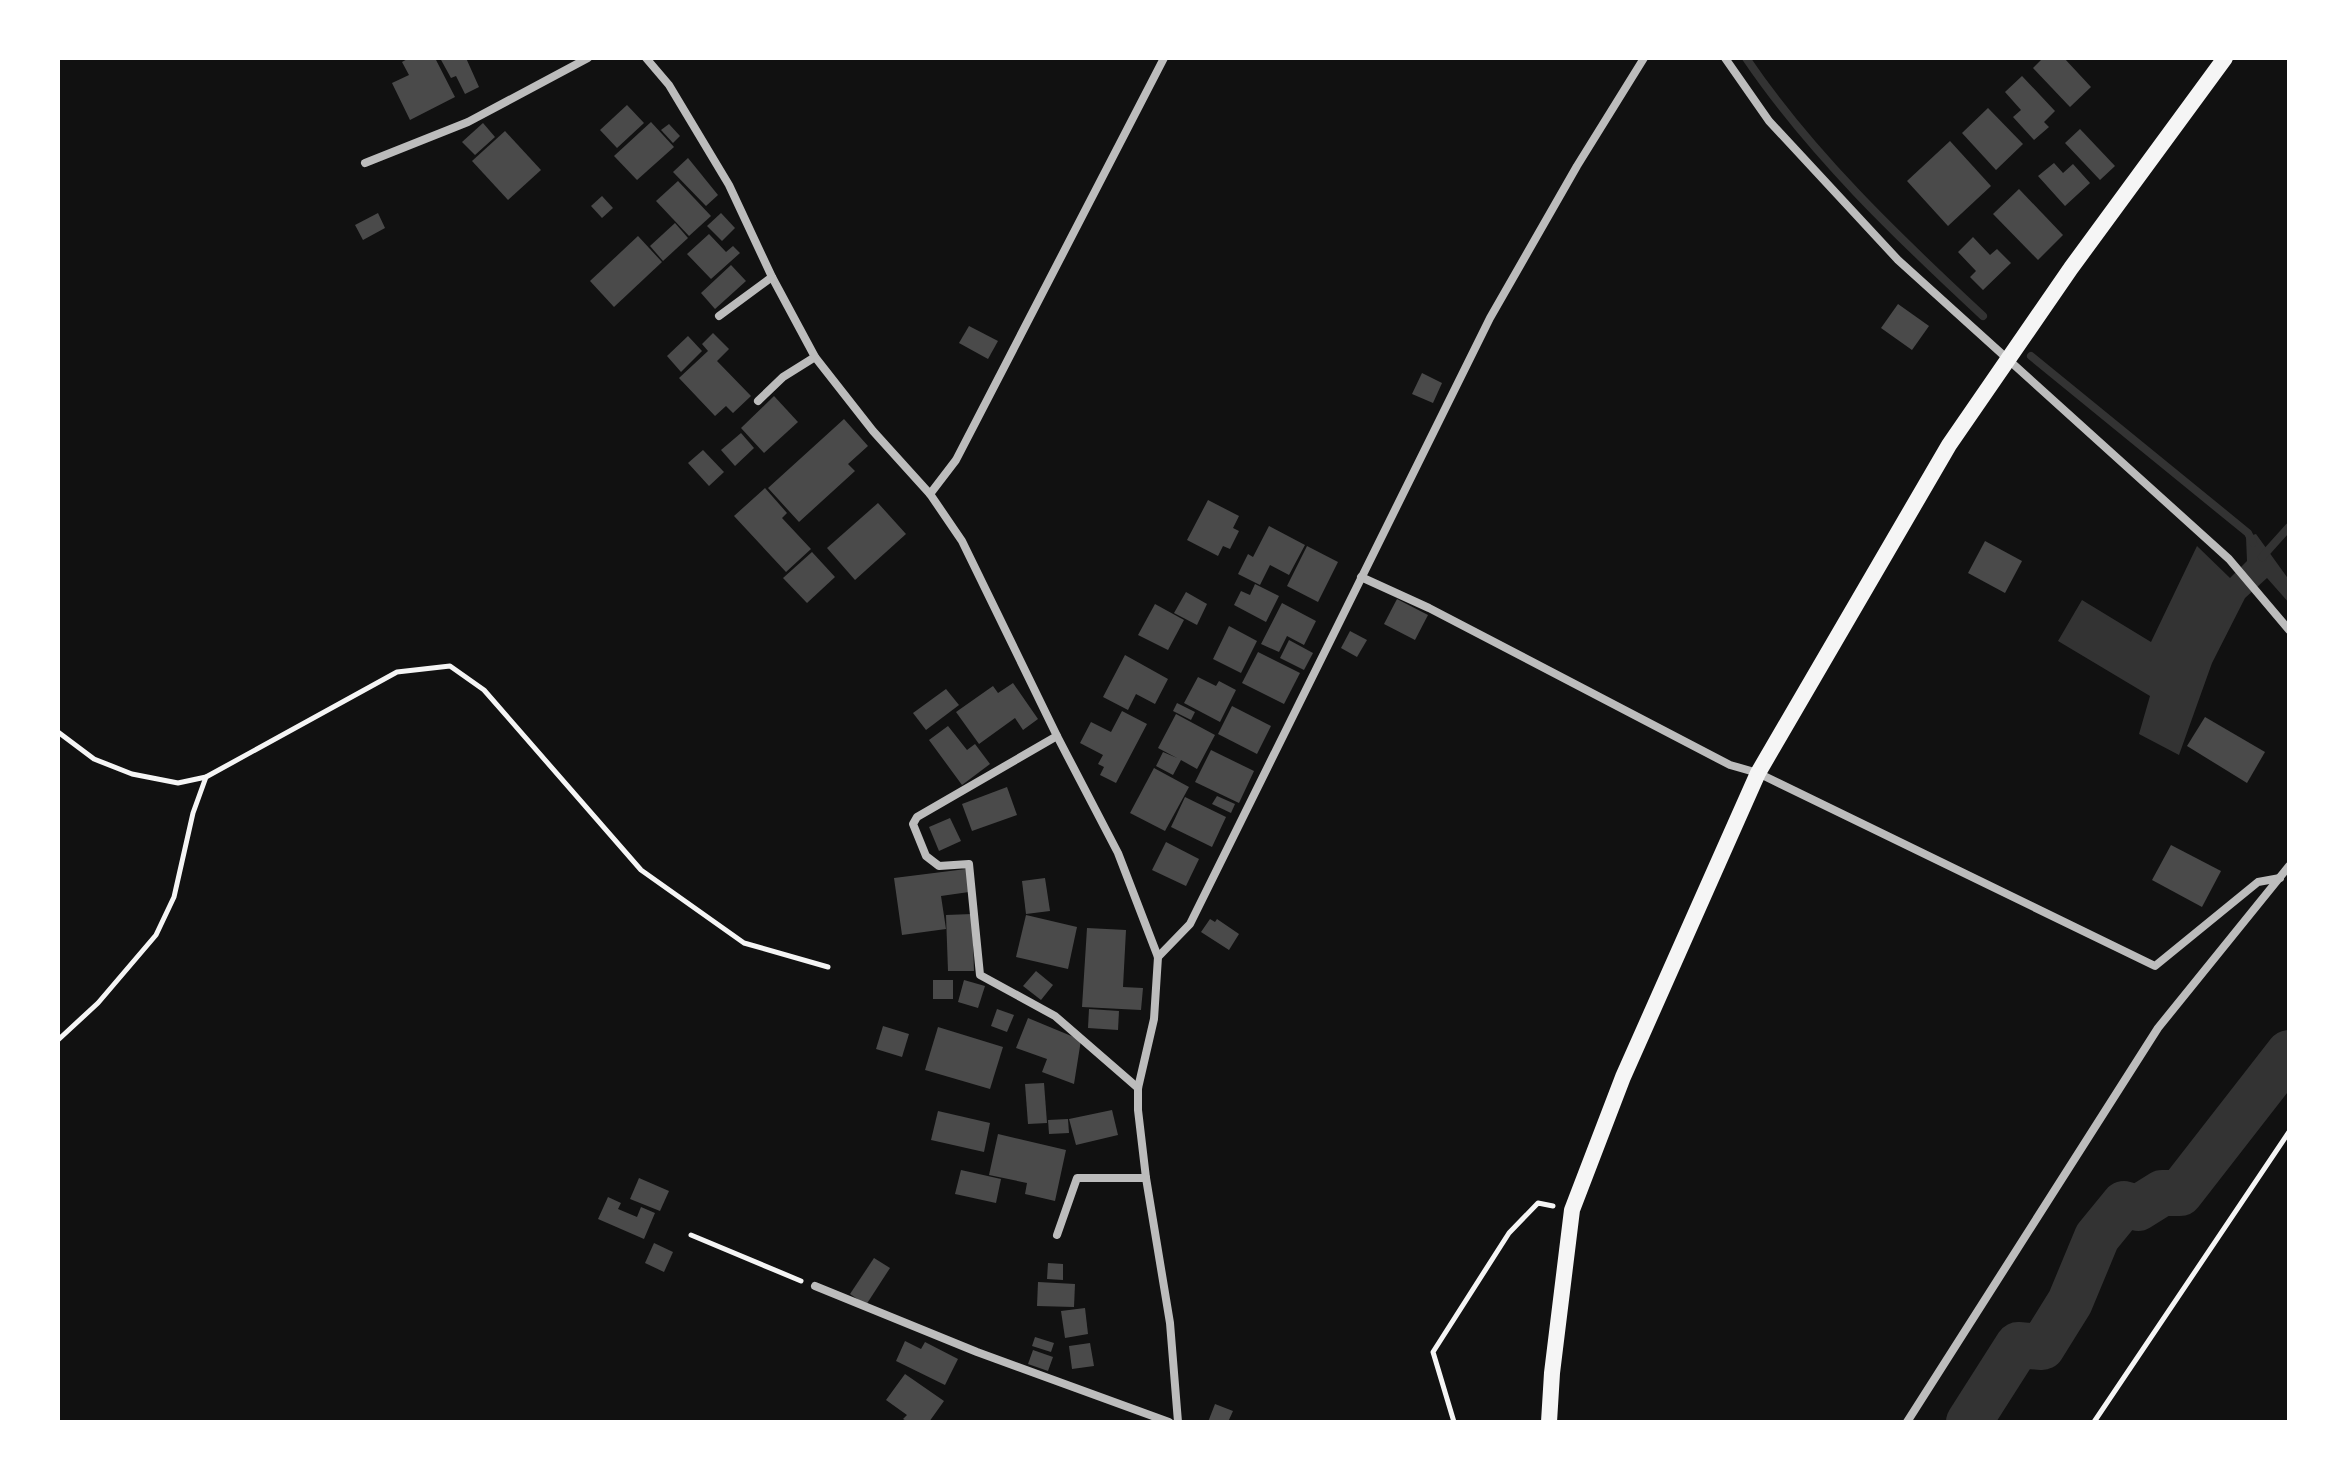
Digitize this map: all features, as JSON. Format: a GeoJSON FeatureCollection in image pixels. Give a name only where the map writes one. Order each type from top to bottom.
{"type":"FeatureCollection","features":[{"type":"Feature","properties":{"kind":"main road"},"geometry":{"type":"LineString","coordinates":[[1549,1422],[1572,1210],[1623,1077],[1758,773],[1949,445],[2148,161],[2225,58]]}},
{"type":"Feature","properties":{"kind":"street"},"geometry":{"type":"LineString","coordinates":[[365,163],[468,122],[588,58]]}},
{"type":"Feature","properties":{"kind":"street"},"geometry":{"type":"LineString","coordinates":[[646,58],[669,85],[729,185],[772,277],[815,357],[873,431],[930,494],[962,541],[1118,853],[1158,957],[1154,1019],[1138,1088],[1138,1110],[1170,1323],[1178,1422]]}},
{"type":"Feature","properties":{"kind":"street"},"geometry":{"type":"LineString","coordinates":[[930,494],[956,460],[1164,58]]}},
{"type":"Feature","properties":{"kind":"street"},"geometry":{"type":"LineString","coordinates":[[1158,957],[1190,924],[1490,318],[1577,166],[1644,58]]}},
{"type":"Feature","properties":{"kind":"street"},"geometry":{"type":"LineString","coordinates":[[1725,58],[1769,121],[1898,260],[2229,559],[2289,630]]}},
{"type":"Feature","properties":{"kind":"street"},"geometry":{"type":"LineString","coordinates":[[719,316],[772,277]]}},
{"type":"Feature","properties":{"kind":"street"},"geometry":{"type":"LineString","coordinates":[[758,401],[783,377],[815,357]]}},
{"type":"Feature","properties":{"kind":"street"},"geometry":{"type":"LineString","coordinates":[[1361,577],[1429,608],[1730,765],[1758,773],[2155,966],[2258,882],[2280,878]]}},
{"type":"Feature","properties":{"kind":"street"},"geometry":{"type":"LineString","coordinates":[[1057,736],[917,817],[913,824],[926,856],[939,866],[969,864],[980,975],[1055,1016],[1138,1088]]}},
{"type":"Feature","properties":{"kind":"street"},"geometry":{"type":"LineString","coordinates":[[1907,1422],[2158,1028],[2289,866]]}},
{"type":"Feature","properties":{"kind":"street"},"geometry":{"type":"LineString","coordinates":[[1057,1235],[1077,1178],[1146,1178]]}},
{"type":"Feature","properties":{"kind":"street"},"geometry":{"type":"LineString","coordinates":[[815,1286],[977,1352],[1169,1422]]}},
{"type":"Feature","properties":{"kind":"path"},"geometry":{"type":"LineString","coordinates":[[58,732],[94,759],[132,774],[178,783],[206,777],[397,672],[450,666],[484,690],[641,870],[744,943],[828,967]]}},
{"type":"Feature","properties":{"kind":"path"},"geometry":{"type":"LineString","coordinates":[[58,1040],[98,1003],[156,935],[174,897],[193,813],[206,777]]}},
{"type":"Feature","properties":{"kind":"path"},"geometry":{"type":"LineString","coordinates":[[2094,1422],[2289,1132]]}},
{"type":"Feature","properties":{"kind":"path"},"geometry":{"type":"LineString","coordinates":[[1454,1422],[1433,1352],[1509,1233],[1528,1213],[1538,1203],[1572,1210]]}},
{"type":"Feature","properties":{"kind":"path"},"geometry":{"type":"LineString","coordinates":[[691,1235],[815,1286]]}},
{"type":"Feature","properties":{"kind":"shaded area"},"geometry":{"type":"Polygon","coordinates":[[[2256,534],[2289,580],[2289,603],[2267,578],[2245,598],[2212,663],[2179,755],[2139,734],[2150,696],[2058,641],[2082,600],[2151,642],[2197,546],[2230,578],[2247,561],[2246,537],[2256,534]]]}},
{"type":"Feature","properties":{"kind":"building"},"geometry":{"type":"Polygon","coordinates":[[[409,58],[435,58],[455,97],[410,120],[392,83],[409,75],[402,62],[409,58]]]}},
{"type":"Feature","properties":{"kind":"building"},"geometry":{"type":"Polygon","coordinates":[[[440,58],[466,58],[479,87],[465,94],[456,76],[451,78],[440,58]]]}},
{"type":"Feature","properties":{"kind":"building"},"geometry":{"type":"Polygon","coordinates":[[[2043,58],[2064,58],[2091,87],[2070,107],[2033,68],[2043,58]]]}},
{"type":"Feature","properties":{"kind":"building"},"geometry":{"type":"Polygon","coordinates":[[[2022,76],[2055,111],[2044,122],[2049,127],[2034,140],[2013,117],[2021,110],[2005,92],[2022,76]]]}},
{"type":"Feature","properties":{"kind":"building"},"geometry":{"type":"Polygon","coordinates":[[[627,105],[644,123],[617,148],[600,130],[627,105]]]}},
{"type":"Feature","properties":{"kind":"building"},"geometry":{"type":"Polygon","coordinates":[[[1988,108],[2023,144],[1996,170],[1962,133],[1988,108]]]}},
{"type":"Feature","properties":{"kind":"building"},"geometry":{"type":"Polygon","coordinates":[[[651,122],[674,147],[637,180],[614,156],[651,122]]]}},
{"type":"Feature","properties":{"kind":"building"},"geometry":{"type":"Polygon","coordinates":[[[483,123],[495,137],[475,155],[462,142],[483,123]]]}},
{"type":"Feature","properties":{"kind":"building"},"geometry":{"type":"Polygon","coordinates":[[[669,124],[680,136],[673,143],[661,130],[669,124]]]}},
{"type":"Feature","properties":{"kind":"building"},"geometry":{"type":"Polygon","coordinates":[[[2080,129],[2115,166],[2100,180],[2065,143],[2080,129]]]}},
{"type":"Feature","properties":{"kind":"building"},"geometry":{"type":"Polygon","coordinates":[[[505,131],[541,170],[508,200],[472,161],[505,131]]]}},
{"type":"Feature","properties":{"kind":"building"},"geometry":{"type":"Polygon","coordinates":[[[1950,141],[1991,186],[1948,226],[1907,181],[1950,141]]]}},
{"type":"Feature","properties":{"kind":"building"},"geometry":{"type":"Polygon","coordinates":[[[688,158],[718,195],[706,206],[673,172],[688,158]]]}},
{"type":"Feature","properties":{"kind":"building"},"geometry":{"type":"Polygon","coordinates":[[[2054,163],[2063,173],[2073,164],[2090,183],[2065,206],[2038,176],[2054,163]]]}},
{"type":"Feature","properties":{"kind":"building"},"geometry":{"type":"Polygon","coordinates":[[[678,181],[711,216],[689,236],[656,201],[678,181]]]}},
{"type":"Feature","properties":{"kind":"building"},"geometry":{"type":"Polygon","coordinates":[[[2019,189],[2063,235],[2038,260],[1993,214],[2019,189]]]}},
{"type":"Feature","properties":{"kind":"building"},"geometry":{"type":"Polygon","coordinates":[[[602,196],[613,208],[602,218],[591,206],[602,196]]]}},
{"type":"Feature","properties":{"kind":"building"},"geometry":{"type":"Polygon","coordinates":[[[378,213],[385,228],[363,240],[355,225],[378,213]]]}},
{"type":"Feature","properties":{"kind":"building"},"geometry":{"type":"Polygon","coordinates":[[[721,213],[735,228],[722,241],[707,226],[721,213]]]}},
{"type":"Feature","properties":{"kind":"building"},"geometry":{"type":"Polygon","coordinates":[[[675,223],[688,238],[663,261],[650,246],[675,223]]]}},
{"type":"Feature","properties":{"kind":"building"},"geometry":{"type":"Polygon","coordinates":[[[709,234],[726,252],[733,246],[740,253],[711,279],[687,254],[709,234]]]}},
{"type":"Feature","properties":{"kind":"building"},"geometry":{"type":"Polygon","coordinates":[[[638,236],[662,262],[614,307],[590,281],[638,236]]]}},
{"type":"Feature","properties":{"kind":"building"},"geometry":{"type":"Polygon","coordinates":[[[1973,237],[1990,255],[1997,249],[2011,263],[1983,290],[1970,277],[1976,271],[1958,252],[1973,237]]]}},
{"type":"Feature","properties":{"kind":"building"},"geometry":{"type":"Polygon","coordinates":[[[731,265],[746,281],[715,309],[701,293],[731,265]]]}},
{"type":"Feature","properties":{"kind":"building"},"geometry":{"type":"Polygon","coordinates":[[[1898,304],[1929,326],[1912,350],[1881,328],[1898,304]]]}},
{"type":"Feature","properties":{"kind":"building"},"geometry":{"type":"Polygon","coordinates":[[[969,326],[998,341],[988,359],[959,343],[969,326]]]}},
{"type":"Feature","properties":{"kind":"building"},"geometry":{"type":"Polygon","coordinates":[[[713,333],[729,349],[717,361],[751,396],[733,413],[726,406],[715,416],[679,378],[708,351],[702,344],[713,333]]]}},
{"type":"Feature","properties":{"kind":"building"},"geometry":{"type":"Polygon","coordinates":[[[688,336],[702,351],[681,372],[667,356],[688,336]]]}},
{"type":"Feature","properties":{"kind":"building"},"geometry":{"type":"Polygon","coordinates":[[[1422,373],[1442,383],[1433,403],[1412,394],[1422,373]]]}},
{"type":"Feature","properties":{"kind":"building"},"geometry":{"type":"Polygon","coordinates":[[[774,396],[798,422],[764,453],[741,428],[774,396]]]}},
{"type":"Feature","properties":{"kind":"building"},"geometry":{"type":"Polygon","coordinates":[[[844,419],[868,446],[848,464],[855,471],[799,522],[768,488],[844,419]]]}},
{"type":"Feature","properties":{"kind":"building"},"geometry":{"type":"Polygon","coordinates":[[[741,433],[754,448],[735,466],[721,450],[741,433]]]}},
{"type":"Feature","properties":{"kind":"building"},"geometry":{"type":"Polygon","coordinates":[[[703,450],[724,472],[709,486],[688,463],[703,450]]]}},
{"type":"Feature","properties":{"kind":"building"},"geometry":{"type":"Polygon","coordinates":[[[765,488],[787,513],[782,518],[811,549],[786,572],[734,516],[765,488]]]}},
{"type":"Feature","properties":{"kind":"building"},"geometry":{"type":"Polygon","coordinates":[[[1208,500],[1239,516],[1233,528],[1239,531],[1230,549],[1223,546],[1218,556],[1187,540],[1208,500]]]}},
{"type":"Feature","properties":{"kind":"building"},"geometry":{"type":"Polygon","coordinates":[[[878,503],[906,534],[855,580],[827,548],[878,503]]]}},
{"type":"Feature","properties":{"kind":"building"},"geometry":{"type":"Polygon","coordinates":[[[1269,526],[1305,545],[1289,575],[1270,565],[1260,585],[1238,574],[1248,554],[1253,557],[1269,526]]]}},
{"type":"Feature","properties":{"kind":"building"},"geometry":{"type":"Polygon","coordinates":[[[1985,541],[2022,561],[2005,593],[1968,573],[1985,541]]]}},
{"type":"Feature","properties":{"kind":"building"},"geometry":{"type":"Polygon","coordinates":[[[1307,546],[1338,562],[1318,602],[1287,586],[1307,546]]]}},
{"type":"Feature","properties":{"kind":"building"},"geometry":{"type":"Polygon","coordinates":[[[812,552],[835,577],[807,603],[783,578],[812,552]]]}},
{"type":"Feature","properties":{"kind":"building"},"geometry":{"type":"Polygon","coordinates":[[[1255,584],[1279,596],[1266,622],[1234,605],[1241,591],[1250,595],[1255,584]]]}},
{"type":"Feature","properties":{"kind":"building"},"geometry":{"type":"Polygon","coordinates":[[[1186,592],[1207,604],[1197,625],[1174,613],[1186,592]]]}},
{"type":"Feature","properties":{"kind":"building"},"geometry":{"type":"Polygon","coordinates":[[[1397,599],[1428,615],[1415,640],[1384,624],[1397,599]]]}},
{"type":"Feature","properties":{"kind":"building"},"geometry":{"type":"Polygon","coordinates":[[[1282,603],[1316,621],[1304,645],[1287,636],[1279,652],[1261,644],[1282,603]]]}},
{"type":"Feature","properties":{"kind":"building"},"geometry":{"type":"Polygon","coordinates":[[[1155,604],[1184,620],[1168,650],[1138,635],[1155,604]]]}},
{"type":"Feature","properties":{"kind":"building"},"geometry":{"type":"Polygon","coordinates":[[[1229,626],[1257,641],[1241,673],[1213,659],[1229,626]]]}},
{"type":"Feature","properties":{"kind":"building"},"geometry":{"type":"Polygon","coordinates":[[[1350,631],[1367,640],[1357,657],[1341,648],[1350,631]]]}},
{"type":"Feature","properties":{"kind":"building"},"geometry":{"type":"Polygon","coordinates":[[[1289,640],[1313,653],[1304,670],[1280,658],[1289,640]]]}},
{"type":"Feature","properties":{"kind":"building"},"geometry":{"type":"Polygon","coordinates":[[[1258,652],[1300,673],[1284,704],[1242,683],[1258,652]]]}},
{"type":"Feature","properties":{"kind":"building"},"geometry":{"type":"Polygon","coordinates":[[[1125,655],[1168,679],[1155,704],[1136,694],[1128,710],[1103,697],[1125,655]]]}},
{"type":"Feature","properties":{"kind":"building"},"geometry":{"type":"Polygon","coordinates":[[[1198,677],[1216,686],[1219,681],[1236,690],[1220,722],[1184,703],[1198,677]]]}},
{"type":"Feature","properties":{"kind":"building"},"geometry":{"type":"Polygon","coordinates":[[[1013,683],[1038,719],[1023,730],[1015,718],[979,744],[956,712],[993,686],[998,693],[1013,683]]]}},
{"type":"Feature","properties":{"kind":"building"},"geometry":{"type":"Polygon","coordinates":[[[946,689],[959,705],[926,730],[913,713],[946,689]]]}},
{"type":"Feature","properties":{"kind":"building"},"geometry":{"type":"Polygon","coordinates":[[[1177,703],[1195,712],[1191,720],[1173,711],[1177,703]]]}},
{"type":"Feature","properties":{"kind":"building"},"geometry":{"type":"Polygon","coordinates":[[[1232,706],[1271,726],[1257,754],[1218,734],[1232,706]]]}},
{"type":"Feature","properties":{"kind":"building"},"geometry":{"type":"Polygon","coordinates":[[[1122,711],[1147,724],[1116,783],[1100,775],[1104,767],[1098,764],[1103,755],[1080,743],[1091,722],[1111,732],[1122,711]]]}},
{"type":"Feature","properties":{"kind":"building"},"geometry":{"type":"Polygon","coordinates":[[[1176,714],[1215,735],[1197,769],[1181,760],[1173,775],[1156,766],[1163,752],[1177,758],[1158,748],[1176,714]]]}},
{"type":"Feature","properties":{"kind":"building"},"geometry":{"type":"Polygon","coordinates":[[[2205,717],[2265,752],[2247,783],[2187,746],[2205,717]]]}},
{"type":"Feature","properties":{"kind":"building"},"geometry":{"type":"Polygon","coordinates":[[[948,726],[967,750],[975,744],[990,764],[962,785],[929,740],[948,726]]]}},
{"type":"Feature","properties":{"kind":"building"},"geometry":{"type":"Polygon","coordinates":[[[1211,750],[1254,771],[1239,803],[1195,782],[1211,750]]]}},
{"type":"Feature","properties":{"kind":"building"},"geometry":{"type":"Polygon","coordinates":[[[1154,768],[1189,787],[1165,831],[1130,813],[1154,768]]]}},
{"type":"Feature","properties":{"kind":"building"},"geometry":{"type":"Polygon","coordinates":[[[1007,787],[1017,815],[972,831],[962,804],[1007,787]]]}},
{"type":"Feature","properties":{"kind":"building"},"geometry":{"type":"Polygon","coordinates":[[[1217,796],[1235,804],[1231,813],[1212,804],[1217,796]]]}},
{"type":"Feature","properties":{"kind":"building"},"geometry":{"type":"Polygon","coordinates":[[[1185,797],[1226,817],[1212,847],[1171,827],[1185,797]]]}},
{"type":"Feature","properties":{"kind":"building"},"geometry":{"type":"Polygon","coordinates":[[[950,818],[961,841],[939,851],[929,827],[950,818]]]}},
{"type":"Feature","properties":{"kind":"building"},"geometry":{"type":"Polygon","coordinates":[[[1166,842],[1199,859],[1186,886],[1152,870],[1166,842]]]}},
{"type":"Feature","properties":{"kind":"building"},"geometry":{"type":"Polygon","coordinates":[[[2171,845],[2221,871],[2202,907],[2152,880],[2171,845]]]}},
{"type":"Feature","properties":{"kind":"building"},"geometry":{"type":"Polygon","coordinates":[[[966,869],[969,892],[941,896],[946,929],[902,935],[894,878],[966,869]]]}},
{"type":"Feature","properties":{"kind":"building"},"geometry":{"type":"Polygon","coordinates":[[[1045,878],[1050,911],[1026,914],[1022,881],[1045,878]]]}},
{"type":"Feature","properties":{"kind":"building"},"geometry":{"type":"Polygon","coordinates":[[[972,914],[974,971],[948,971],[946,915],[972,914]]]}},
{"type":"Feature","properties":{"kind":"building"},"geometry":{"type":"Polygon","coordinates":[[[1026,915],[1077,927],[1068,969],[1016,957],[1026,915]]]}},
{"type":"Feature","properties":{"kind":"building"},"geometry":{"type":"Polygon","coordinates":[[[1210,919],[1215,922],[1217,919],[1239,934],[1229,950],[1201,932],[1210,919]]]}},
{"type":"Feature","properties":{"kind":"building"},"geometry":{"type":"Polygon","coordinates":[[[1087,928],[1126,930],[1123,987],[1143,988],[1141,1010],[1082,1007],[1087,928]]]}},
{"type":"Feature","properties":{"kind":"building"},"geometry":{"type":"Polygon","coordinates":[[[1036,971],[1053,985],[1041,1000],[1023,986],[1036,971]]]}},
{"type":"Feature","properties":{"kind":"building"},"geometry":{"type":"Polygon","coordinates":[[[933,980],[953,980],[953,999],[933,999],[933,980]]]}},
{"type":"Feature","properties":{"kind":"building"},"geometry":{"type":"Polygon","coordinates":[[[964,980],[985,986],[978,1008],[958,1002],[964,980]]]}},
{"type":"Feature","properties":{"kind":"building"},"geometry":{"type":"Polygon","coordinates":[[[997,1009],[1014,1015],[1007,1032],[991,1026],[997,1009]]]}},
{"type":"Feature","properties":{"kind":"building"},"geometry":{"type":"Polygon","coordinates":[[[1089,1009],[1119,1011],[1118,1030],[1088,1028],[1089,1009]]]}},
{"type":"Feature","properties":{"kind":"building"},"geometry":{"type":"Polygon","coordinates":[[[1028,1018],[1081,1040],[1074,1084],[1042,1072],[1047,1059],[1016,1048],[1028,1018]]]}},
{"type":"Feature","properties":{"kind":"building"},"geometry":{"type":"Polygon","coordinates":[[[883,1026],[909,1034],[902,1057],[876,1049],[883,1026]]]}},
{"type":"Feature","properties":{"kind":"building"},"geometry":{"type":"Polygon","coordinates":[[[938,1027],[1003,1047],[990,1089],[925,1070],[938,1027]]]}},
{"type":"Feature","properties":{"kind":"building"},"geometry":{"type":"Polygon","coordinates":[[[1044,1083],[1047,1123],[1028,1124],[1025,1084],[1044,1083]]]}},
{"type":"Feature","properties":{"kind":"building"},"geometry":{"type":"Polygon","coordinates":[[[1112,1110],[1118,1135],[1076,1145],[1069,1119],[1112,1110]]]}},
{"type":"Feature","properties":{"kind":"building"},"geometry":{"type":"Polygon","coordinates":[[[938,1111],[990,1123],[984,1152],[931,1140],[938,1111]]]}},
{"type":"Feature","properties":{"kind":"building"},"geometry":{"type":"Polygon","coordinates":[[[1068,1119],[1069,1133],[1049,1134],[1048,1120],[1068,1119]]]}},
{"type":"Feature","properties":{"kind":"building"},"geometry":{"type":"Polygon","coordinates":[[[998,1134],[1066,1150],[1055,1201],[1025,1194],[1027,1183],[989,1175],[998,1134]]]}},
{"type":"Feature","properties":{"kind":"building"},"geometry":{"type":"Polygon","coordinates":[[[961,1170],[1001,1179],[996,1203],[955,1194],[961,1170]]]}},
{"type":"Feature","properties":{"kind":"building"},"geometry":{"type":"Polygon","coordinates":[[[639,1178],[669,1191],[660,1211],[630,1199],[639,1178]]]}},
{"type":"Feature","properties":{"kind":"building"},"geometry":{"type":"Polygon","coordinates":[[[608,1197],[621,1203],[618,1209],[637,1217],[641,1207],[655,1213],[644,1239],[598,1219],[608,1197]]]}},
{"type":"Feature","properties":{"kind":"building"},"geometry":{"type":"Polygon","coordinates":[[[654,1243],[673,1252],[664,1272],[645,1263],[654,1243]]]}},
{"type":"Feature","properties":{"kind":"building"},"geometry":{"type":"Polygon","coordinates":[[[874,1258],[890,1268],[866,1305],[850,1294],[874,1258]]]}},
{"type":"Feature","properties":{"kind":"building"},"geometry":{"type":"Polygon","coordinates":[[[1048,1263],[1063,1264],[1063,1280],[1047,1279],[1048,1263]]]}},
{"type":"Feature","properties":{"kind":"building"},"geometry":{"type":"Polygon","coordinates":[[[1038,1282],[1075,1284],[1074,1307],[1037,1306],[1038,1282]]]}},
{"type":"Feature","properties":{"kind":"building"},"geometry":{"type":"Polygon","coordinates":[[[1085,1308],[1088,1334],[1065,1338],[1061,1311],[1085,1308]]]}},
{"type":"Feature","properties":{"kind":"building"},"geometry":{"type":"Polygon","coordinates":[[[1035,1337],[1054,1343],[1051,1352],[1032,1346],[1035,1337]]]}},
{"type":"Feature","properties":{"kind":"building"},"geometry":{"type":"Polygon","coordinates":[[[905,1341],[921,1349],[925,1342],[958,1359],[945,1385],[896,1361],[905,1341]]]}},
{"type":"Feature","properties":{"kind":"building"},"geometry":{"type":"Polygon","coordinates":[[[1090,1343],[1094,1366],[1072,1369],[1069,1346],[1090,1343]]]}},
{"type":"Feature","properties":{"kind":"building"},"geometry":{"type":"Polygon","coordinates":[[[1033,1350],[1053,1357],[1048,1371],[1028,1364],[1033,1350]]]}},
{"type":"Feature","properties":{"kind":"building"},"geometry":{"type":"Polygon","coordinates":[[[905,1374],[944,1401],[929,1422],[908,1422],[903,1419],[907,1415],[886,1400],[905,1374]]]}},
{"type":"Feature","properties":{"kind":"building"},"geometry":{"type":"Polygon","coordinates":[[[1215,1404],[1233,1411],[1228,1422],[1208,1422],[1215,1404]]]}},
{"type":"Feature","properties":{"kind":"waterway"},"geometry":{"type":"LineString","coordinates":[[1746,58],[1827,161],[1888,225],[1983,316]]}},
{"type":"Feature","properties":{"kind":"waterway"},"geometry":{"type":"LineString","coordinates":[[2031,356],[2248,533],[2253,543]]}},
{"type":"Feature","properties":{"kind":"waterway"},"geometry":{"type":"LineString","coordinates":[[2262,557],[2289,527]]}},
{"type":"Feature","properties":{"kind":"waterway"},"geometry":{"type":"LineString","coordinates":[[1969,1422],[2018,1345],[2042,1347],[2070,1302],[2097,1237],[2124,1204],[2138,1208],[2162,1193],[2180,1193],[2289,1053]]}}]}
